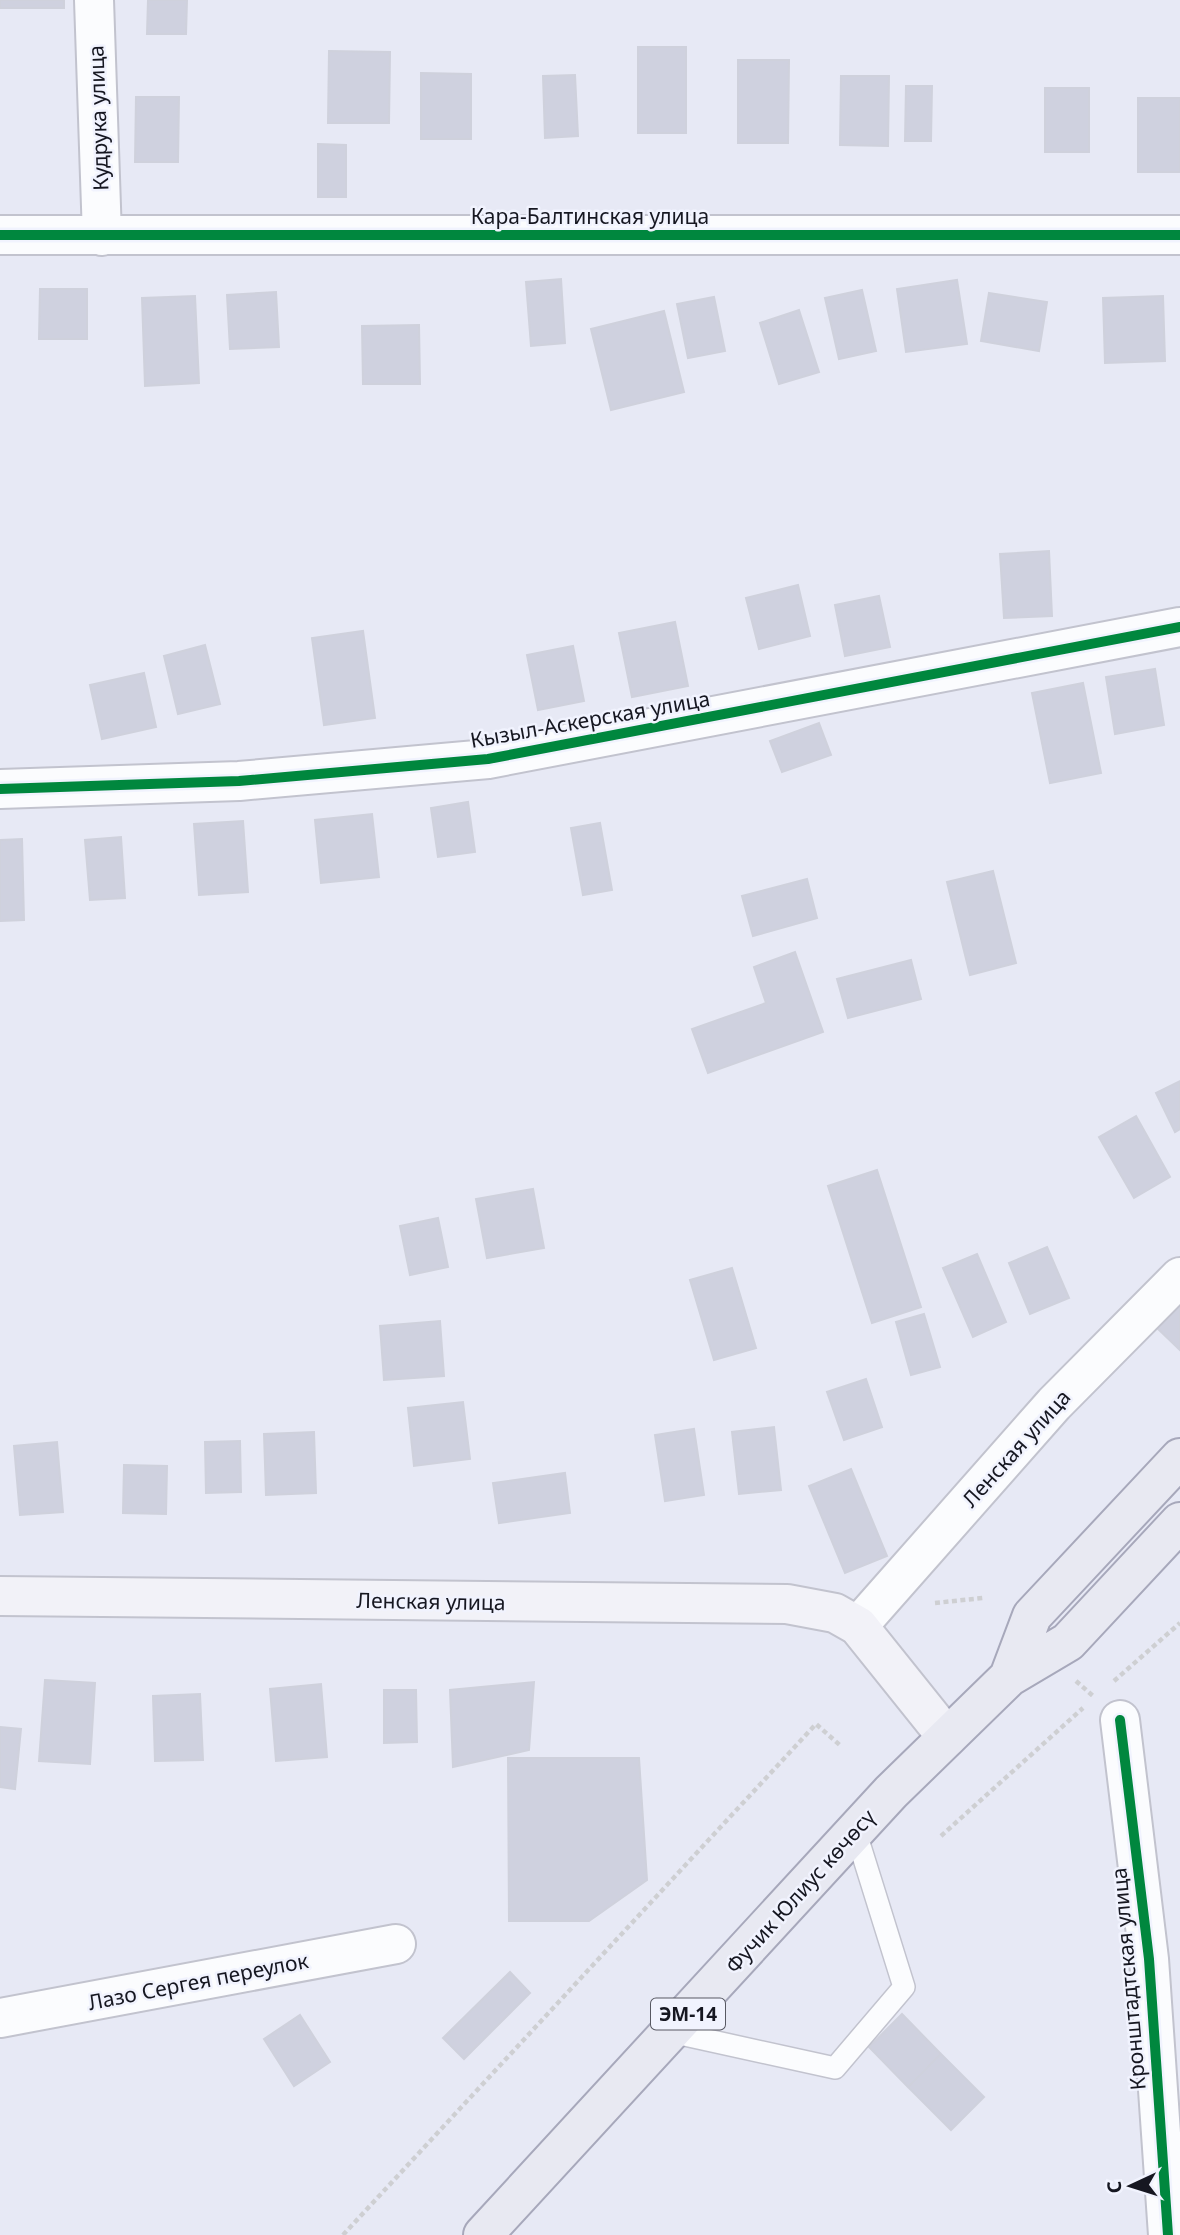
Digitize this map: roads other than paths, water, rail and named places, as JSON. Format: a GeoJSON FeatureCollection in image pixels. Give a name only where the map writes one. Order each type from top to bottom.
{"type":"FeatureCollection","features":[{"type":"Feature","properties":{"kind":"main road","name":"Фучик Юлиус көчөсү"},"geometry":{"type":"LineString","coordinates":[[1009,1677],[1032,1616],[1180,1458]]}},
{"type":"Feature","properties":{"kind":"main road","name":"Фучик Юлиус көчөсү"},"geometry":{"type":"LineString","coordinates":[[482,2235],[855,1830],[1009,1677],[1068,1642],[1180,1522]]}},
{"type":"Feature","properties":{"kind":"main road","name":"Ленская улица"},"geometry":{"type":"LineString","coordinates":[[0,1596],[787,1605],[835,1613],[858,1626],[947,1737]]}},
{"type":"Feature","properties":{"kind":"street","name":"Кудрука улица"},"geometry":{"type":"LineString","coordinates":[[94,0],[102,236]]}},
{"type":"Feature","properties":{"kind":"street","name":"Кара-Балтинская улица"},"geometry":{"type":"LineString","coordinates":[[0,236],[1180,235]]}},
{"type":"Feature","properties":{"kind":"street","name":"Кызыл-Аскерская улица"},"geometry":{"type":"LineString","coordinates":[[0,789],[239,781],[488,759],[1180,627]]}},
{"type":"Feature","properties":{"kind":"street","name":"Ленская улица"},"geometry":{"type":"LineString","coordinates":[[858,1626],[1054,1405],[1180,1277]]}},
{"type":"Feature","properties":{"kind":"street","name":"Кронштадтская улица"},"geometry":{"type":"LineString","coordinates":[[1107,1709],[1164,1958],[1168,2235]]}},
{"type":"Feature","properties":{"kind":"street","name":"Лазо Сергея переулок"},"geometry":{"type":"LineString","coordinates":[[0,2018],[396,1944]]}},
{"type":"Feature","properties":{"kind":"lane"},"geometry":{"type":"LineString","coordinates":[[671,2032],[835,2068],[904,1987],[855,1830]]}}]}
